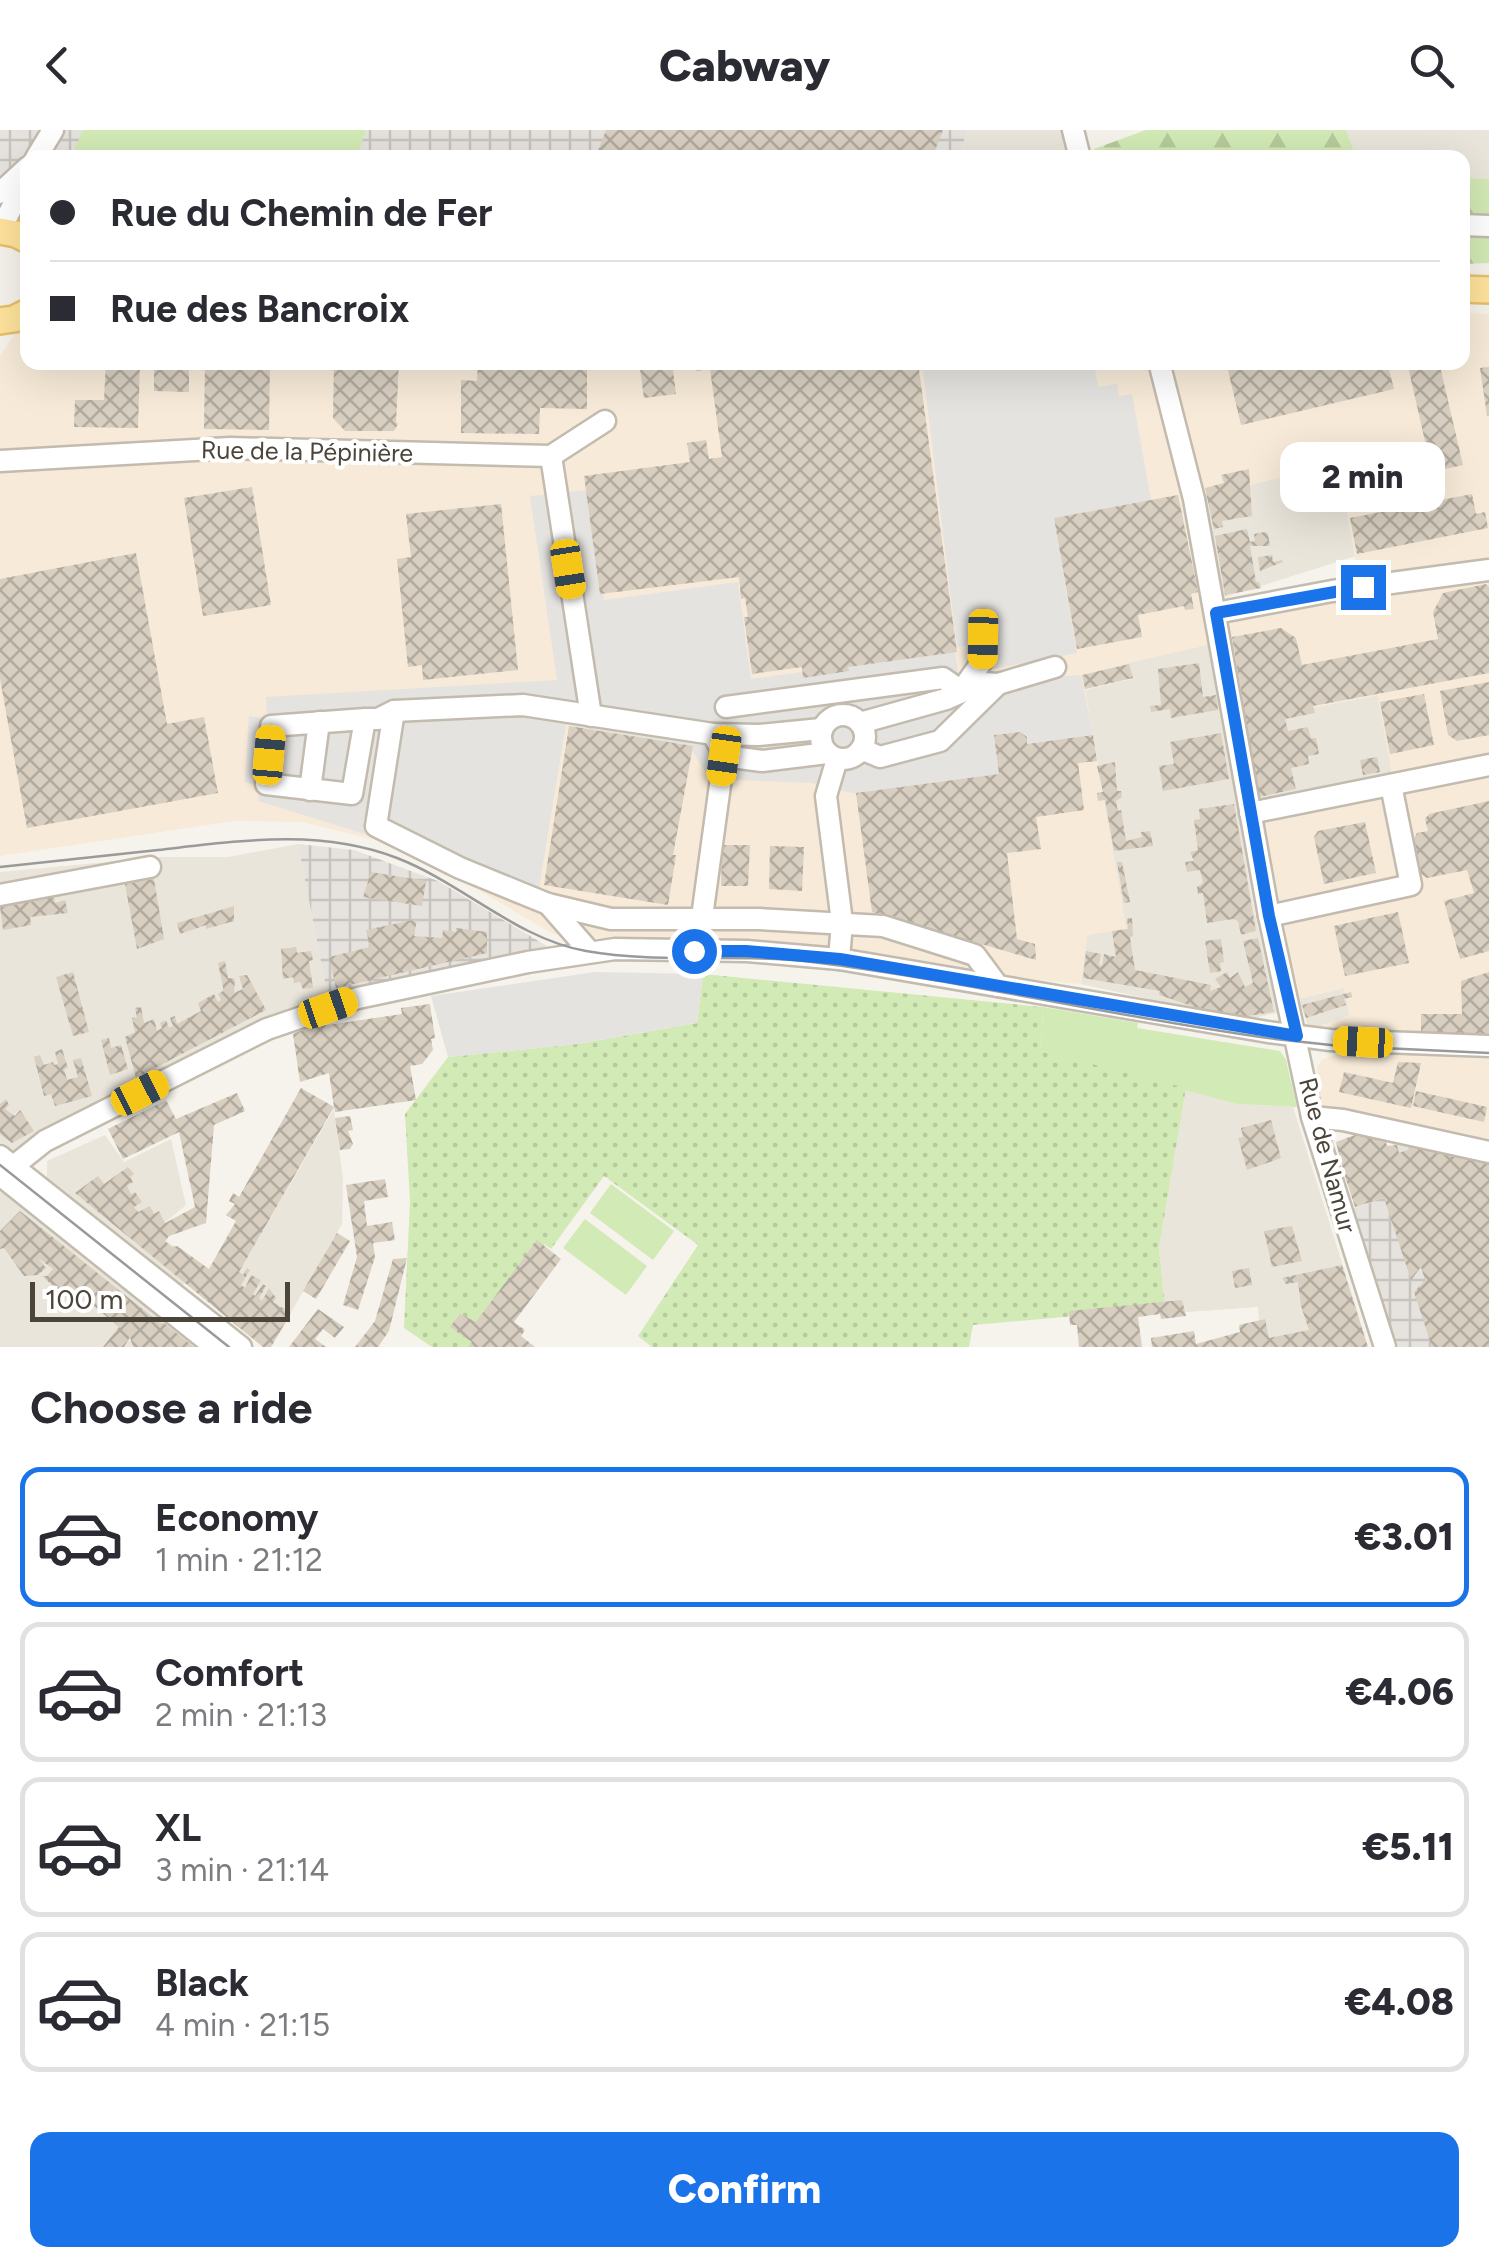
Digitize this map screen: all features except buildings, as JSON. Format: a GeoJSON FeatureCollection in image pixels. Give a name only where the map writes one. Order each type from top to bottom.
{"type":"FeatureCollection","features":[{"type":"Feature","properties":{"kind":"street"},"geometry":{"type":"LineString","coordinates":[[0,192],[20,174]]}},
{"type":"Feature","properties":{"kind":"street"},"geometry":{"type":"LineString","coordinates":[[0,230],[20,192]]}},
{"type":"Feature","properties":{"kind":"street","name":"Rue de Namur"},"geometry":{"type":"LineString","coordinates":[[1160,370],[1188,470],[1269,916],[1312,1117],[1385,1347]]}},
{"type":"Feature","properties":{"kind":"street"},"geometry":{"type":"LineString","coordinates":[[591,716],[551,456],[605,421]]}},
{"type":"Feature","properties":{"kind":"street","name":"Rue de la Pépinière"},"geometry":{"type":"LineString","coordinates":[[0,461],[230,448],[551,456]]}},
{"type":"Feature","properties":{"kind":"street"},"geometry":{"type":"LineString","coordinates":[[1216,613],[1332,591],[1489,570]]}},
{"type":"Feature","properties":{"kind":"street"},"geometry":{"type":"LineString","coordinates":[[961,691],[983,660],[983,639]]}},
{"type":"Feature","properties":{"kind":"street"},"geometry":{"type":"LineString","coordinates":[[840,959],[842,922],[826,796],[832,756],[821,742],[821,729],[829,718],[842,714],[860,723],[946,699],[982,684],[998,684],[1055,667]]}},
{"type":"Feature","properties":{"kind":"street"},"geometry":{"type":"LineString","coordinates":[[726,707],[944,678],[961,691]]}},
{"type":"Feature","properties":{"kind":"street"},"geometry":{"type":"LineString","coordinates":[[861,749],[880,757],[940,741],[998,684]]}},
{"type":"Feature","properties":{"kind":"street"},"geometry":{"type":"LineString","coordinates":[[366,719],[352,794],[266,784],[272,726],[320,722],[366,719],[378,719],[394,711],[523,705],[713,734],[759,735],[821,729]]}},
{"type":"Feature","properties":{"kind":"street"},"geometry":{"type":"LineString","coordinates":[[394,711],[376,826],[416,847],[548,904],[611,919],[702,918],[883,926],[975,956],[998,986]]}},
{"type":"Feature","properties":{"kind":"street"},"geometry":{"type":"LineString","coordinates":[[310,790],[320,722]]}},
{"type":"Feature","properties":{"kind":"street"},"geometry":{"type":"LineString","coordinates":[[724,756],[762,761],[853,756],[861,749],[865,736],[860,723]]}},
{"type":"Feature","properties":{"kind":"street"},"geometry":{"type":"LineString","coordinates":[[702,918],[724,756],[713,734]]}},
{"type":"Feature","properties":{"kind":"street"},"geometry":{"type":"LineString","coordinates":[[1250,812],[1489,766]]}},
{"type":"Feature","properties":{"kind":"street"},"geometry":{"type":"LineString","coordinates":[[1269,916],[1410,885],[1391,785]]}},
{"type":"Feature","properties":{"kind":"street"},"geometry":{"type":"LineString","coordinates":[[0,895],[150,867]]}},
{"type":"Feature","properties":{"kind":"street"},"geometry":{"type":"LineString","coordinates":[[548,904],[590,952]]}},
{"type":"Feature","properties":{"kind":"street"},"geometry":{"type":"LineString","coordinates":[[3,1170],[45,1141],[267,1029],[358,998],[528,962],[615,949],[746,951],[840,959],[1297,1036],[1489,1046]]}},
{"type":"Feature","properties":{"kind":"street"},"geometry":{"type":"LineString","coordinates":[[1312,1117],[1343,1120],[1489,1152]]}},
{"type":"Feature","properties":{"kind":"street"},"geometry":{"type":"LineString","coordinates":[[3,1170],[216,1347]]}},
{"type":"Feature","properties":{"kind":"street"},"geometry":{"type":"LineString","coordinates":[[3,1170],[240,1347]]}},
{"type":"Feature","properties":{"kind":"shaded area"},"geometry":{"type":"Polygon","coordinates":[[[0,130],[967,130],[961,150],[20,150],[20,218],[0,215],[0,130]]]}},
{"type":"Feature","properties":{"kind":"shaded area"},"geometry":{"type":"Polygon","coordinates":[[[967,130],[1064,130],[1070,150],[961,150],[967,130]]]}},
{"type":"Feature","properties":{"kind":"shaded area"},"geometry":{"type":"Polygon","coordinates":[[[1346,130],[1489,130],[1489,184],[1470,183],[1470,150],[1353,150],[1346,130]]]}},
{"type":"Feature","properties":{"kind":"shaded area"},"geometry":{"type":"Polygon","coordinates":[[[1470,313],[1489,314],[1489,1034],[1309,1030],[1350,1015],[1345,988],[1299,999],[1259,799],[1392,774],[1379,703],[1377,695],[1245,721],[1227,621],[1362,593],[1348,520],[1343,461],[1201,497],[1211,644],[1128,663],[1131,679],[1085,690],[1126,929],[1087,935],[1081,984],[553,934],[442,868],[375,840],[303,822],[234,821],[0,856],[0,356],[19,328],[20,370],[1470,370],[1470,313]]]}},
{"type":"Feature","properties":{"kind":"shaded area"},"geometry":{"type":"Polygon","coordinates":[[[923,370],[1095,370],[1098,387],[1117,384],[1119,396],[1132,394],[1151,500],[1054,518],[1077,653],[988,670],[984,644],[957,647],[923,370]]]}},
{"type":"Feature","properties":{"kind":"shaded area"},"geometry":{"type":"Polygon","coordinates":[[[1344,461],[1348,520],[1356,556],[1213,601],[1194,499],[1344,461]]]}},
{"type":"Feature","properties":{"kind":"shaded area"},"geometry":{"type":"Polygon","coordinates":[[[589,490],[604,600],[738,582],[751,679],[955,651],[963,705],[1011,680],[1081,675],[1093,735],[1027,744],[1027,737],[1020,732],[995,735],[999,774],[856,794],[812,783],[710,779],[689,746],[566,725],[539,888],[258,801],[259,786],[245,782],[249,716],[267,719],[266,697],[557,680],[530,496],[589,490]]]}},
{"type":"Feature","properties":{"kind":"shaded area"},"geometry":{"type":"Polygon","coordinates":[[[1211,644],[1253,904],[1277,1013],[1245,1020],[1081,984],[1087,935],[1126,928],[1085,690],[1131,679],[1127,663],[1211,644]]]}},
{"type":"Feature","properties":{"kind":"shaded area"},"geometry":{"type":"Polygon","coordinates":[[[1378,695],[1392,774],[1259,799],[1245,721],[1378,695]]]}},
{"type":"Feature","properties":{"kind":"shaded area"},"geometry":{"type":"Polygon","coordinates":[[[298,844],[327,992],[13,1151],[0,1142],[0,872],[160,857],[228,857],[298,844]]]}},
{"type":"Feature","properties":{"kind":"shaded area"},"geometry":{"type":"Polygon","coordinates":[[[298,844],[354,850],[438,881],[547,946],[529,954],[327,992],[298,844]]]}},
{"type":"Feature","properties":{"kind":"shaded area"},"geometry":{"type":"Polygon","coordinates":[[[595,972],[703,974],[697,1023],[577,1044],[448,1057],[431,996],[595,972]]]}},
{"type":"Feature","properties":{"kind":"shaded area"},"geometry":{"type":"Polygon","coordinates":[[[1344,987],[1350,1015],[1309,1030],[1299,999],[1344,987]]]}},
{"type":"Feature","properties":{"kind":"shaded area"},"geometry":{"type":"Polygon","coordinates":[[[1346,1052],[1489,1059],[1489,1143],[1321,1107],[1317,1067],[1323,1059],[1346,1052]]]}},
{"type":"Feature","properties":{"kind":"shaded area"},"geometry":{"type":"Polygon","coordinates":[[[1186,1088],[1237,1104],[1293,1107],[1360,1320],[1260,1340],[1258,1307],[1188,1312],[1165,1308],[1159,1248],[1186,1088]]]}},
{"type":"Feature","properties":{"kind":"shaded area"},"geometry":{"type":"Polygon","coordinates":[[[334,1109],[343,1179],[342,1224],[271,1347],[263,1347],[217,1310],[334,1109]]]}},
{"type":"Feature","properties":{"kind":"shaded area"},"geometry":{"type":"Polygon","coordinates":[[[105,1135],[124,1162],[171,1139],[186,1205],[164,1223],[169,1236],[166,1241],[203,1265],[179,1288],[47,1183],[47,1161],[105,1135]]]}},
{"type":"Feature","properties":{"kind":"shaded area"},"geometry":{"type":"Polygon","coordinates":[[[1389,1136],[1489,1152],[1489,1347],[1398,1347],[1348,1210],[1383,1198],[1395,1149],[1389,1136]]]}},
{"type":"Feature","properties":{"kind":"shaded area"},"geometry":{"type":"Polygon","coordinates":[[[0,1191],[202,1347],[0,1347],[0,1191]]]}},
{"type":"Feature","properties":{"kind":"green space"},"geometry":{"type":"Polygon","coordinates":[[[83,130],[366,130],[359,150],[74,150],[83,130]]]}},
{"type":"Feature","properties":{"kind":"green space"},"geometry":{"type":"Polygon","coordinates":[[[1146,130],[1346,130],[1353,150],[1094,150],[1146,130]]]}},
{"type":"Feature","properties":{"kind":"green space"},"geometry":{"type":"Polygon","coordinates":[[[1470,178],[1489,179],[1489,263],[1470,264],[1470,178]]]}},
{"type":"Feature","properties":{"kind":"green space"},"geometry":{"type":"Polygon","coordinates":[[[703,974],[1043,1007],[1041,1051],[1186,1088],[1159,1248],[1165,1308],[973,1325],[969,1347],[652,1347],[638,1336],[698,1245],[604,1176],[551,1249],[544,1244],[482,1327],[474,1347],[432,1347],[404,1328],[410,1202],[405,1114],[448,1057],[577,1044],[697,1023],[703,974]]]}},
{"type":"Feature","properties":{"kind":"green space"},"geometry":{"type":"Polygon","coordinates":[[[1043,1007],[1138,1023],[1137,1028],[1280,1051],[1286,1060],[1297,1107],[1237,1104],[1041,1051],[1043,1007]]]}},
{"type":"Feature","properties":{"kind":"green space"},"geometry":{"type":"Polygon","coordinates":[[[611,1184],[674,1231],[653,1260],[590,1213],[611,1184]]]}},
{"type":"Feature","properties":{"kind":"green space"},"geometry":{"type":"Polygon","coordinates":[[[585,1219],[647,1266],[626,1295],[563,1248],[585,1219]]]}},
{"type":"Feature","properties":{"kind":"tram line"},"geometry":{"type":"LineString","coordinates":[[0,867],[248,841],[338,843],[397,858],[536,935],[586,951],[642,957],[812,962],[1275,1039],[1489,1053]]}},
{"type":"Feature","properties":{"kind":"tram line"},"geometry":{"type":"LineString","coordinates":[[0,1165],[229,1347]]}},
{"type":"Feature","properties":{"kind":"route"},"geometry":{"type":"LineString","coordinates":[[694,951],[840,959],[1297,1036],[1269,916],[1216,613],[1363,587]]}}]}
